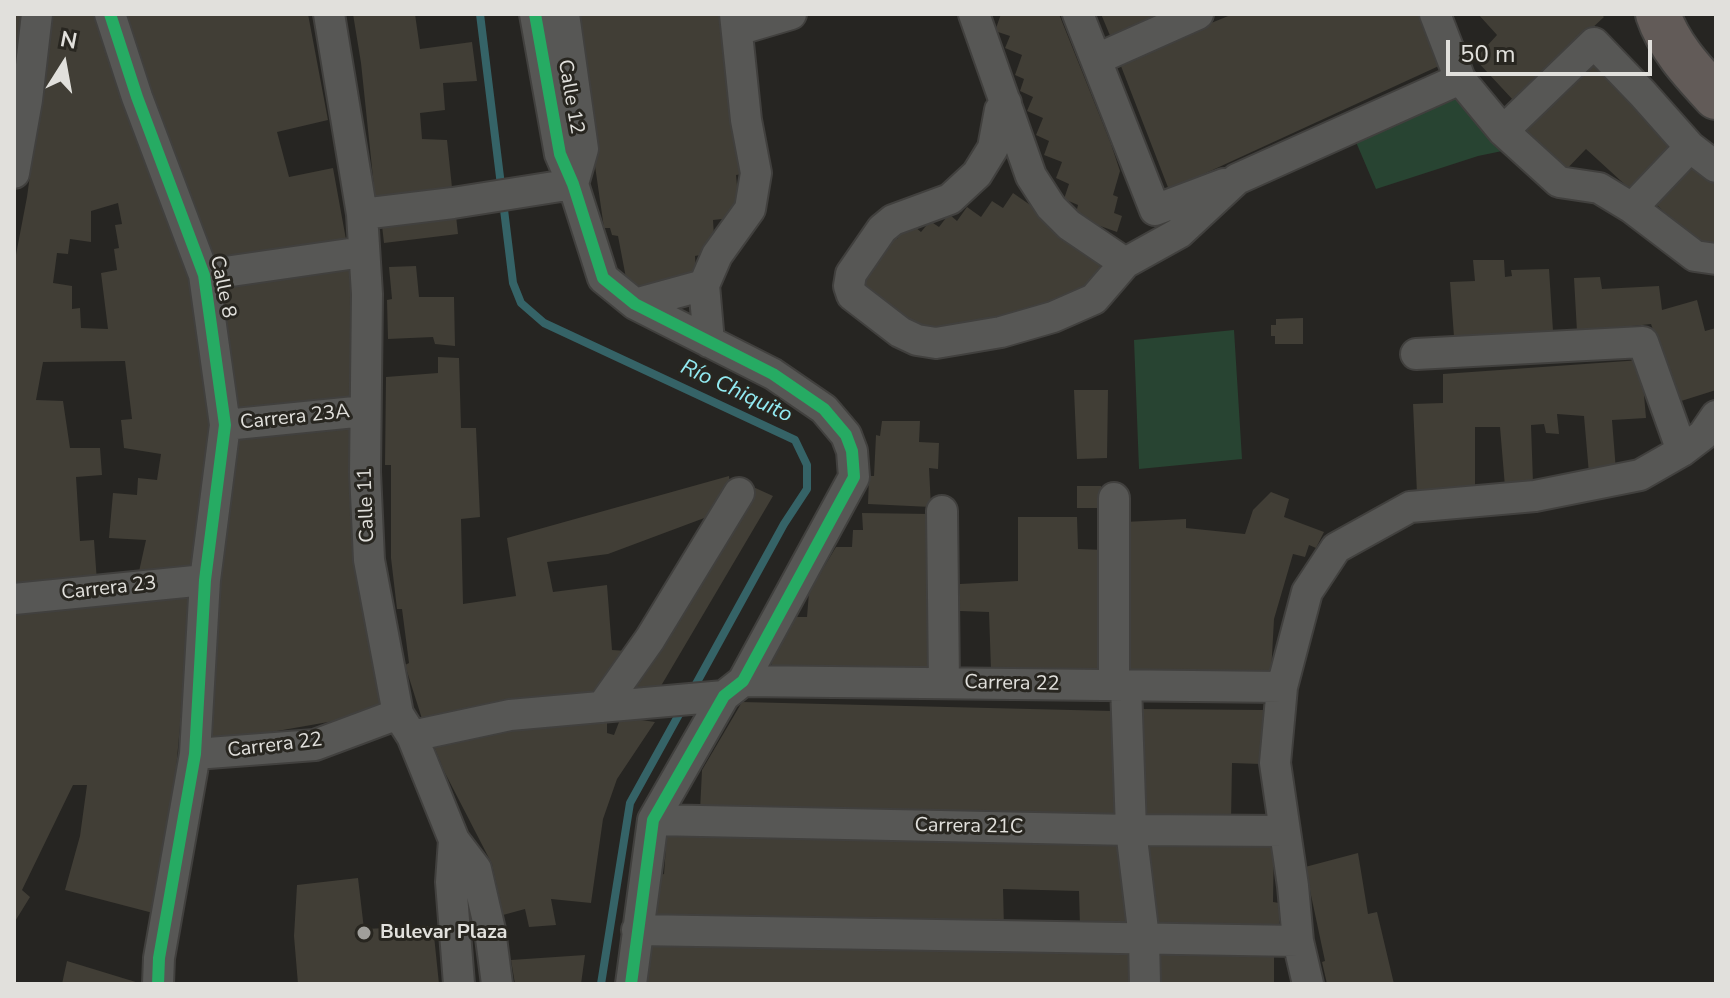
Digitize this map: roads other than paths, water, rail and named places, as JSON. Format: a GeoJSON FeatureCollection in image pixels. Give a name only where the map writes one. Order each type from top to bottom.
{"type":"FeatureCollection","features":[{"type":"Feature","properties":{"kind":"main road"},"geometry":{"type":"LineString","coordinates":[[1658,14],[1686,65],[1716,97]]}},
{"type":"Feature","properties":{"kind":"street"},"geometry":{"type":"LineString","coordinates":[[14,173],[27,100],[37,14]]}},
{"type":"Feature","properties":{"kind":"street","name":"Calle 8"},"geometry":{"type":"LineString","coordinates":[[110,14],[137,97],[204,275],[225,425],[205,580],[195,754],[159,958],[158,984]]}},
{"type":"Feature","properties":{"kind":"street","name":"Calle 11"},"geometry":{"type":"LineString","coordinates":[[329,14],[362,214],[367,294],[365,411],[369,560],[405,725],[454,840],[451,882],[459,984]]}},
{"type":"Feature","properties":{"kind":"street","name":"Calle 12"},"geometry":{"type":"LineString","coordinates":[[535,14],[560,154],[573,184],[603,278],[635,304],[773,374],[824,409],[846,435],[853,464],[854,477],[725,691],[653,820]]}},
{"type":"Feature","properties":{"kind":"street"},"geometry":{"type":"LineString","coordinates":[[362,214],[573,184],[583,149],[564,14]]}},
{"type":"Feature","properties":{"kind":"street"},"geometry":{"type":"LineString","coordinates":[[709,342],[704,285],[717,255],[750,209],[756,173],[746,120],[736,22],[791,14]]}},
{"type":"Feature","properties":{"kind":"street"},"geometry":{"type":"LineString","coordinates":[[974,14],[1031,176],[1051,207],[1069,225],[1125,263]]}},
{"type":"Feature","properties":{"kind":"street"},"geometry":{"type":"LineString","coordinates":[[1078,14],[1155,210],[1237,179],[1460,79]]}},
{"type":"Feature","properties":{"kind":"street"},"geometry":{"type":"LineString","coordinates":[[1097,59],[1198,14]]}},
{"type":"Feature","properties":{"kind":"street"},"geometry":{"type":"LineString","coordinates":[[1435,14],[1460,79],[1503,131],[1559,182],[1599,188],[1632,208],[1695,256],[1716,259]]}},
{"type":"Feature","properties":{"kind":"street"},"geometry":{"type":"LineString","coordinates":[[1503,131],[1594,43],[1690,147],[1716,167]]}},
{"type":"Feature","properties":{"kind":"street"},"geometry":{"type":"LineString","coordinates":[[1006,103],[1000,110],[993,148],[977,174],[950,199],[893,220],[882,229],[851,274],[849,286],[852,295],[900,332],[917,340],[936,343],[1001,332],[1053,317],[1094,299],[1125,263],[1179,233],[1237,179]]}},
{"type":"Feature","properties":{"kind":"street"},"geometry":{"type":"LineString","coordinates":[[1632,208],[1690,147]]}},
{"type":"Feature","properties":{"kind":"street"},"geometry":{"type":"LineString","coordinates":[[204,275],[363,252]]}},
{"type":"Feature","properties":{"kind":"street"},"geometry":{"type":"LineString","coordinates":[[635,304],[704,285]]}},
{"type":"Feature","properties":{"kind":"street"},"geometry":{"type":"LineString","coordinates":[[1416,354],[1643,342],[1682,451]]}},
{"type":"Feature","properties":{"kind":"street","name":"Carrera 23A"},"geometry":{"type":"LineString","coordinates":[[225,425],[365,411]]}},
{"type":"Feature","properties":{"kind":"street"},"geometry":{"type":"LineString","coordinates":[[637,930],[1144,938],[1300,969],[1275,763],[1282,687],[1307,592],[1336,548],[1410,507],[1535,496],[1640,475],[1703,435],[1716,416]]}},
{"type":"Feature","properties":{"kind":"street"},"geometry":{"type":"LineString","coordinates":[[602,707],[650,639],[739,493]]}},
{"type":"Feature","properties":{"kind":"street"},"geometry":{"type":"LineString","coordinates":[[1114,498],[1120,685],[1131,830],[1144,938],[1145,984]]}},
{"type":"Feature","properties":{"kind":"street"},"geometry":{"type":"LineString","coordinates":[[942,511],[944,683]]}},
{"type":"Feature","properties":{"kind":"street","name":"Carrera 23"},"geometry":{"type":"LineString","coordinates":[[14,599],[205,580]]}},
{"type":"Feature","properties":{"kind":"street","name":"Carrera 22"},"geometry":{"type":"LineString","coordinates":[[195,754],[315,745],[405,725],[646,703],[725,691],[944,683],[1282,687]]}},
{"type":"Feature","properties":{"kind":"street"},"geometry":{"type":"LineString","coordinates":[[631,984],[653,820]]}},
{"type":"Feature","properties":{"kind":"street","name":"Carrera 21C"},"geometry":{"type":"LineString","coordinates":[[653,820],[1285,831]]}},
{"type":"Feature","properties":{"kind":"street"},"geometry":{"type":"LineString","coordinates":[[454,840],[476,869],[490,930],[497,984]]}},
{"type":"Feature","properties":{"kind":"waterway","name":"Río Chiquito"},"geometry":{"type":"LineString","coordinates":[[480,14],[513,283],[521,303],[544,323],[795,440],[807,465],[807,489],[784,524],[691,693]]}},
{"type":"Feature","properties":{"kind":"waterway","name":"Río Chiquito"},"geometry":{"type":"LineString","coordinates":[[601,984],[630,803],[682,709]]}},
{"type":"Feature","properties":{"kind":"place","name":"Bulevar Plaza"},"geometry":{"type":"Point","coordinates":[364,933]}}]}
